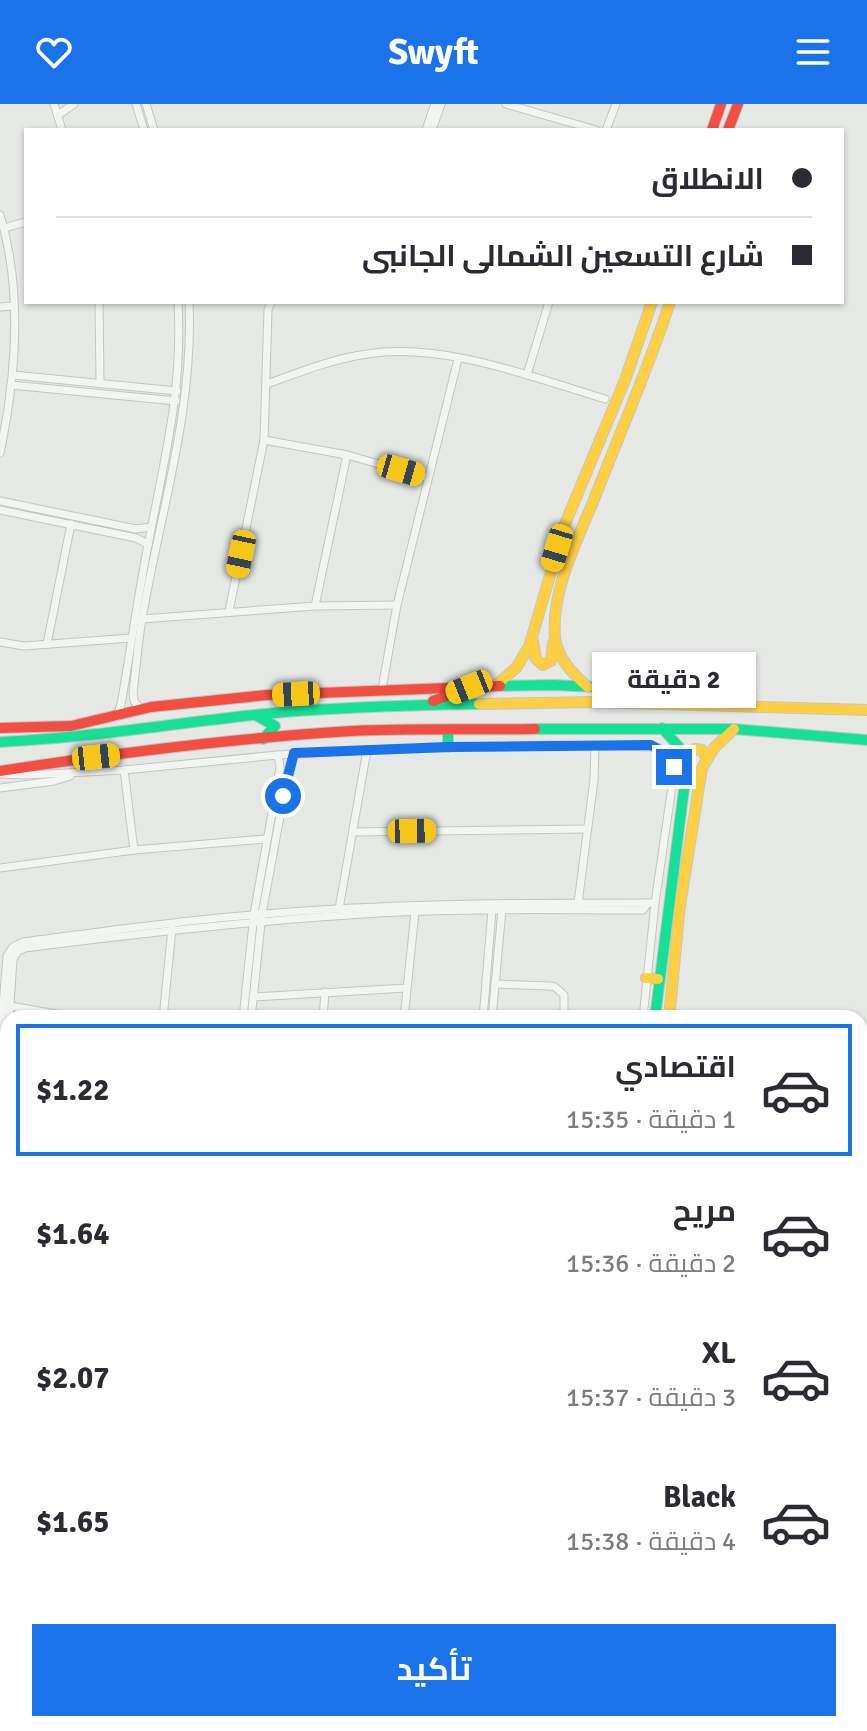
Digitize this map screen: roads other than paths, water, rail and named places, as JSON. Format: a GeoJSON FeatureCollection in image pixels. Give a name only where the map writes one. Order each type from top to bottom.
{"type":"FeatureCollection","features":[{"type":"Feature","properties":{"kind":"street"},"geometry":{"type":"LineString","coordinates":[[54,104],[61,128]]}},
{"type":"Feature","properties":{"kind":"street"},"geometry":{"type":"LineString","coordinates":[[58,115],[74,104]]}},
{"type":"Feature","properties":{"kind":"street"},"geometry":{"type":"LineString","coordinates":[[136,104],[143,128]]}},
{"type":"Feature","properties":{"kind":"street"},"geometry":{"type":"LineString","coordinates":[[146,104],[152,128]]}},
{"type":"Feature","properties":{"kind":"street"},"geometry":{"type":"LineString","coordinates":[[427,128],[435,104]]}},
{"type":"Feature","properties":{"kind":"street"},"geometry":{"type":"LineString","coordinates":[[433,128],[441,104]]}},
{"type":"Feature","properties":{"kind":"street"},"geometry":{"type":"LineString","coordinates":[[506,104],[530,107],[590,128]]}},
{"type":"Feature","properties":{"kind":"street"},"geometry":{"type":"LineString","coordinates":[[607,128],[616,104]]}},
{"type":"Feature","properties":{"kind":"street"},"geometry":{"type":"LineString","coordinates":[[713,128],[721,104]]}},
{"type":"Feature","properties":{"kind":"street"},"geometry":{"type":"LineString","coordinates":[[729,128],[738,104]]}},
{"type":"Feature","properties":{"kind":"street"},"geometry":{"type":"LineString","coordinates":[[0,215],[13,306],[13,375],[0,453]]}},
{"type":"Feature","properties":{"kind":"street"},"geometry":{"type":"LineString","coordinates":[[4,228],[24,223]]}},
{"type":"Feature","properties":{"kind":"street"},"geometry":{"type":"LineString","coordinates":[[99,304],[100,382]]}},
{"type":"Feature","properties":{"kind":"street"},"geometry":{"type":"LineString","coordinates":[[117,717],[176,401],[178,304]]}},
{"type":"Feature","properties":{"kind":"street"},"geometry":{"type":"LineString","coordinates":[[141,709],[134,701],[133,693],[142,619],[178,447],[187,383],[189,304]]}},
{"type":"Feature","properties":{"kind":"street"},"geometry":{"type":"LineString","coordinates":[[229,611],[264,440],[270,304]]}},
{"type":"Feature","properties":{"kind":"street"},"geometry":{"type":"LineString","coordinates":[[527,375],[548,304]]}},
{"type":"Feature","properties":{"kind":"street"},"geometry":{"type":"LineString","coordinates":[[495,686],[516,668],[532,639],[565,524],[625,380],[651,304]]}},
{"type":"Feature","properties":{"kind":"street"},"geometry":{"type":"LineString","coordinates":[[532,639],[537,661],[545,665],[552,659],[557,616],[573,554],[644,380],[669,304]]}},
{"type":"Feature","properties":{"kind":"street"},"geometry":{"type":"LineString","coordinates":[[0,307],[13,306]]}},
{"type":"Feature","properties":{"kind":"street"},"geometry":{"type":"LineString","coordinates":[[179,314],[190,314]]}},
{"type":"Feature","properties":{"kind":"street"},"geometry":{"type":"LineString","coordinates":[[267,384],[324,363],[369,353],[424,352],[527,375],[605,399]]}},
{"type":"Feature","properties":{"kind":"street"},"geometry":{"type":"LineString","coordinates":[[382,689],[397,605],[458,359]]}},
{"type":"Feature","properties":{"kind":"street"},"geometry":{"type":"LineString","coordinates":[[13,375],[177,391]]}},
{"type":"Feature","properties":{"kind":"street"},"geometry":{"type":"LineString","coordinates":[[11,385],[176,401]]}},
{"type":"Feature","properties":{"kind":"street"},"geometry":{"type":"LineString","coordinates":[[264,440],[347,455],[428,478]]}},
{"type":"Feature","properties":{"kind":"street"},"geometry":{"type":"LineString","coordinates":[[315,606],[347,455]]}},
{"type":"Feature","properties":{"kind":"street"},"geometry":{"type":"LineString","coordinates":[[0,501],[136,529],[151,527]]}},
{"type":"Feature","properties":{"kind":"street"},"geometry":{"type":"LineString","coordinates":[[0,510],[139,539],[148,544]]}},
{"type":"Feature","properties":{"kind":"street"},"geometry":{"type":"LineString","coordinates":[[47,644],[71,524]]}},
{"type":"Feature","properties":{"kind":"street"},"geometry":{"type":"LineString","coordinates":[[142,619],[315,606],[397,605]]}},
{"type":"Feature","properties":{"kind":"street"},"geometry":{"type":"LineString","coordinates":[[0,642],[24,646],[131,638]]}},
{"type":"Feature","properties":{"kind":"street"},"geometry":{"type":"LineString","coordinates":[[555,638],[565,663],[588,687]]}},
{"type":"Feature","properties":{"kind":"street"},"geometry":{"type":"LineString","coordinates":[[426,704],[469,687]]}},
{"type":"Feature","properties":{"kind":"street"},"geometry":{"type":"LineString","coordinates":[[0,728],[44,729],[117,717],[141,709],[267,695],[382,689],[588,687],[641,690],[659,703]]}},
{"type":"Feature","properties":{"kind":"street"},"geometry":{"type":"LineString","coordinates":[[0,742],[70,739],[302,710],[426,704],[595,702],[867,710]]}},
{"type":"Feature","properties":{"kind":"street"},"geometry":{"type":"LineString","coordinates":[[302,710],[292,718],[291,723],[305,734]]}},
{"type":"Feature","properties":{"kind":"street"},"geometry":{"type":"LineString","coordinates":[[255,715],[275,726],[263,739]]}},
{"type":"Feature","properties":{"kind":"street"},"geometry":{"type":"LineString","coordinates":[[0,772],[78,759],[305,734],[662,728],[734,729],[867,740]]}},
{"type":"Feature","properties":{"kind":"street"},"geometry":{"type":"LineString","coordinates":[[644,1010],[651,903],[684,752],[676,739],[662,728]]}},
{"type":"Feature","properties":{"kind":"street"},"geometry":{"type":"LineString","coordinates":[[670,1010],[680,905],[702,768],[706,757],[734,729]]}},
{"type":"Feature","properties":{"kind":"street"},"geometry":{"type":"LineString","coordinates":[[448,730],[448,747]]}},
{"type":"Feature","properties":{"kind":"street"},"geometry":{"type":"LineString","coordinates":[[0,772],[27,775],[124,770],[294,753],[448,747],[595,746],[658,747],[668,755],[680,773]]}},
{"type":"Feature","properties":{"kind":"street"},"geometry":{"type":"LineString","coordinates":[[578,903],[594,780],[595,746]]}},
{"type":"Feature","properties":{"kind":"street"},"geometry":{"type":"LineString","coordinates":[[656,1010],[680,773],[692,750],[700,749],[706,757]]}},
{"type":"Feature","properties":{"kind":"street"},"geometry":{"type":"LineString","coordinates":[[339,909],[367,750]]}},
{"type":"Feature","properties":{"kind":"street"},"geometry":{"type":"LineString","coordinates":[[244,1010],[258,918],[294,753]]}},
{"type":"Feature","properties":{"kind":"street"},"geometry":{"type":"LineString","coordinates":[[252,1010],[266,839],[280,768],[278,755]]}},
{"type":"Feature","properties":{"kind":"street"},"geometry":{"type":"LineString","coordinates":[[124,770],[134,850]]}},
{"type":"Feature","properties":{"kind":"street"},"geometry":{"type":"LineString","coordinates":[[0,788],[54,781],[75,773]]}},
{"type":"Feature","properties":{"kind":"street"},"geometry":{"type":"LineString","coordinates":[[354,832],[587,829]]}},
{"type":"Feature","properties":{"kind":"street"},"geometry":{"type":"LineString","coordinates":[[0,868],[134,850],[266,839]]}},
{"type":"Feature","properties":{"kind":"street"},"geometry":{"type":"LineString","coordinates":[[10,1010],[13,959],[20,950],[339,909],[651,903]]}},
{"type":"Feature","properties":{"kind":"street"},"geometry":{"type":"LineString","coordinates":[[3,1010],[7,959],[16,945],[141,926],[258,918],[454,908],[643,910],[651,903]]}},
{"type":"Feature","properties":{"kind":"street"},"geometry":{"type":"LineString","coordinates":[[484,1010],[492,910]]}},
{"type":"Feature","properties":{"kind":"street"},"geometry":{"type":"LineString","coordinates":[[493,1010],[502,910]]}},
{"type":"Feature","properties":{"kind":"street"},"geometry":{"type":"LineString","coordinates":[[405,1010],[415,912]]}},
{"type":"Feature","properties":{"kind":"street"},"geometry":{"type":"LineString","coordinates":[[164,1010],[172,929]]}},
{"type":"Feature","properties":{"kind":"street"},"geometry":{"type":"LineString","coordinates":[[646,978],[658,979]]}},
{"type":"Feature","properties":{"kind":"street"},"geometry":{"type":"LineString","coordinates":[[495,984],[555,987],[564,995],[564,1010]]}},
{"type":"Feature","properties":{"kind":"street"},"geometry":{"type":"LineString","coordinates":[[253,997],[406,988]]}},
{"type":"Feature","properties":{"kind":"street"},"geometry":{"type":"LineString","coordinates":[[324,1010],[325,992]]}},
{"type":"Feature","properties":{"kind":"street"},"geometry":{"type":"LineString","coordinates":[[10,1006],[33,1010]]}}]}
